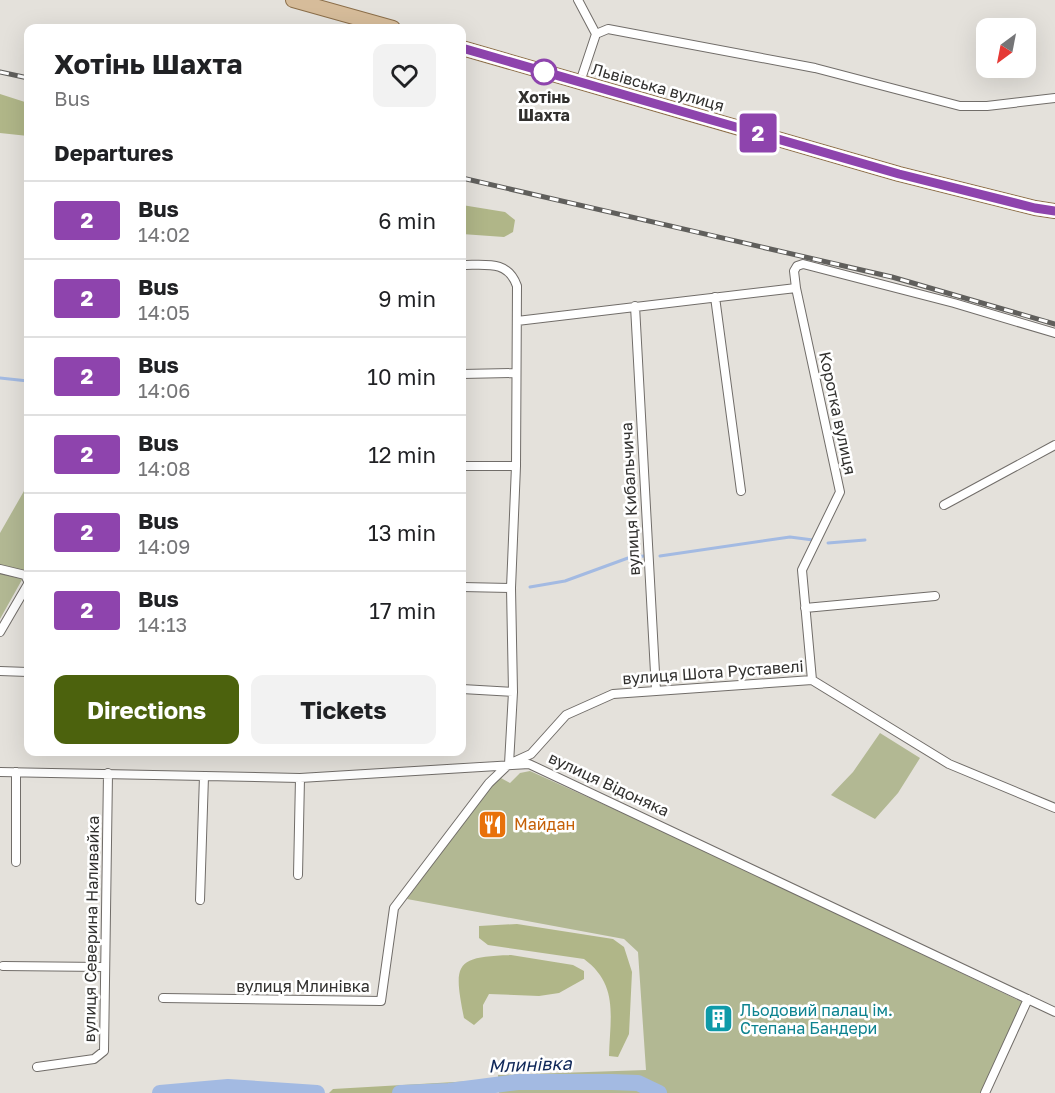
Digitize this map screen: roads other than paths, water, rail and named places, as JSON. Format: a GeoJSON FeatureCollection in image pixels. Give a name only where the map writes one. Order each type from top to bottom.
{"type":"FeatureCollection","features":[{"type":"Feature","properties":{"kind":"main road"},"geometry":{"type":"LineString","coordinates":[[293,0],[379,24]]}},
{"type":"Feature","properties":{"kind":"main road","name":"Львівська вулиця"},"geometry":{"type":"LineString","coordinates":[[466,49],[899,174],[1055,211]]}},
{"type":"Feature","properties":{"kind":"street"},"geometry":{"type":"LineString","coordinates":[[578,0],[596,34],[580,82]]}},
{"type":"Feature","properties":{"kind":"street"},"geometry":{"type":"LineString","coordinates":[[596,34],[608,29],[631,32],[815,68],[960,106],[987,106],[1055,98]]}},
{"type":"Feature","properties":{"kind":"street"},"geometry":{"type":"LineString","coordinates":[[517,321],[796,288],[794,271],[797,266],[803,264],[954,303],[1055,333]]}},
{"type":"Feature","properties":{"kind":"street"},"geometry":{"type":"LineString","coordinates":[[0,772],[300,778],[509,764],[513,693],[511,588],[516,466],[517,286],[511,272],[498,265],[466,265]]}},
{"type":"Feature","properties":{"kind":"street","name":"Коротка вулиця"},"geometry":{"type":"LineString","coordinates":[[796,288],[840,492],[802,570],[812,680]]}},
{"type":"Feature","properties":{"kind":"street"},"geometry":{"type":"LineString","coordinates":[[715,297],[741,491]]}},
{"type":"Feature","properties":{"kind":"street","name":"вулиця Кибальчича"},"geometry":{"type":"LineString","coordinates":[[635,306],[656,691]]}},
{"type":"Feature","properties":{"kind":"street"},"geometry":{"type":"LineString","coordinates":[[466,374],[516,373]]}},
{"type":"Feature","properties":{"kind":"street"},"geometry":{"type":"LineString","coordinates":[[945,505],[1055,445]]}},
{"type":"Feature","properties":{"kind":"street"},"geometry":{"type":"LineString","coordinates":[[466,466],[516,466]]}},
{"type":"Feature","properties":{"kind":"street"},"geometry":{"type":"LineString","coordinates":[[0,569],[24,575]]}},
{"type":"Feature","properties":{"kind":"street"},"geometry":{"type":"LineString","coordinates":[[466,587],[511,588]]}},
{"type":"Feature","properties":{"kind":"street"},"geometry":{"type":"LineString","coordinates":[[0,632],[24,589]]}},
{"type":"Feature","properties":{"kind":"street"},"geometry":{"type":"LineString","coordinates":[[805,608],[935,596]]}},
{"type":"Feature","properties":{"kind":"street"},"geometry":{"type":"LineString","coordinates":[[0,672],[24,672]]}},
{"type":"Feature","properties":{"kind":"street","name":"вулиця Шота Руставелі"},"geometry":{"type":"LineString","coordinates":[[509,764],[531,754],[566,715],[613,694],[812,680],[949,764],[1055,808]]}},
{"type":"Feature","properties":{"kind":"street"},"geometry":{"type":"LineString","coordinates":[[466,688],[513,693]]}},
{"type":"Feature","properties":{"kind":"street","name":"вулиця Млинівка"},"geometry":{"type":"LineString","coordinates":[[163,998],[381,1001],[394,908],[489,783],[509,764]]}},
{"type":"Feature","properties":{"kind":"street","name":"вулиця Відоняка"},"geometry":{"type":"LineString","coordinates":[[509,764],[529,764],[554,774],[1055,1012]]}},
{"type":"Feature","properties":{"kind":"street"},"geometry":{"type":"LineString","coordinates":[[16,772],[16,862]]}},
{"type":"Feature","properties":{"kind":"street","name":"вулиця Северина Наливайка"},"geometry":{"type":"LineString","coordinates":[[37,1067],[94,1059],[104,1051],[108,774]]}},
{"type":"Feature","properties":{"kind":"street"},"geometry":{"type":"LineString","coordinates":[[200,900],[204,776]]}},
{"type":"Feature","properties":{"kind":"street"},"geometry":{"type":"LineString","coordinates":[[298,875],[300,778]]}},
{"type":"Feature","properties":{"kind":"street"},"geometry":{"type":"LineString","coordinates":[[3,966],[104,967]]}},
{"type":"Feature","properties":{"kind":"street"},"geometry":{"type":"LineString","coordinates":[[985,1093],[1028,999]]}},
{"type":"Feature","properties":{"kind":"waterway"},"geometry":{"type":"LineString","coordinates":[[0,378],[24,381]]}},
{"type":"Feature","properties":{"kind":"waterway"},"geometry":{"type":"LineString","coordinates":[[660,556],[790,537],[813,540]]}},
{"type":"Feature","properties":{"kind":"waterway"},"geometry":{"type":"LineString","coordinates":[[828,543],[865,540]]}},
{"type":"Feature","properties":{"kind":"waterway"},"geometry":{"type":"LineString","coordinates":[[530,587],[565,581],[628,558],[644,556]]}},
{"type":"Feature","properties":{"kind":"waterway","name":"Млинівка"},"geometry":{"type":"LineString","coordinates":[[400,1093],[449,1091],[518,1082],[638,1083],[659,1093]]}},
{"type":"Feature","properties":{"kind":"waterway","name":"Млинівка"},"geometry":{"type":"LineString","coordinates":[[228,1087],[235,1093]]}},
{"type":"Feature","properties":{"kind":"waterway","name":"Млинівка"},"geometry":{"type":"LineString","coordinates":[[160,1093],[228,1087],[317,1093]]}},
{"type":"Feature","properties":{"kind":"railway"},"geometry":{"type":"LineString","coordinates":[[0,72],[24,77]]}},
{"type":"Feature","properties":{"kind":"railway"},"geometry":{"type":"LineString","coordinates":[[466,179],[892,277],[1055,324]]}},
{"type":"Feature","properties":{"kind":"place","name":"Хотінь Шахта"},"geometry":{"type":"Point","coordinates":[544,72]}},
{"type":"Feature","properties":{"kind":"place","name":"Майдан"},"geometry":{"type":"Point","coordinates":[493,824]}},
{"type":"Feature","properties":{"kind":"place","name":"Льодовий палац ім. Степана Бандери"},"geometry":{"type":"Point","coordinates":[719,1019]}}]}
